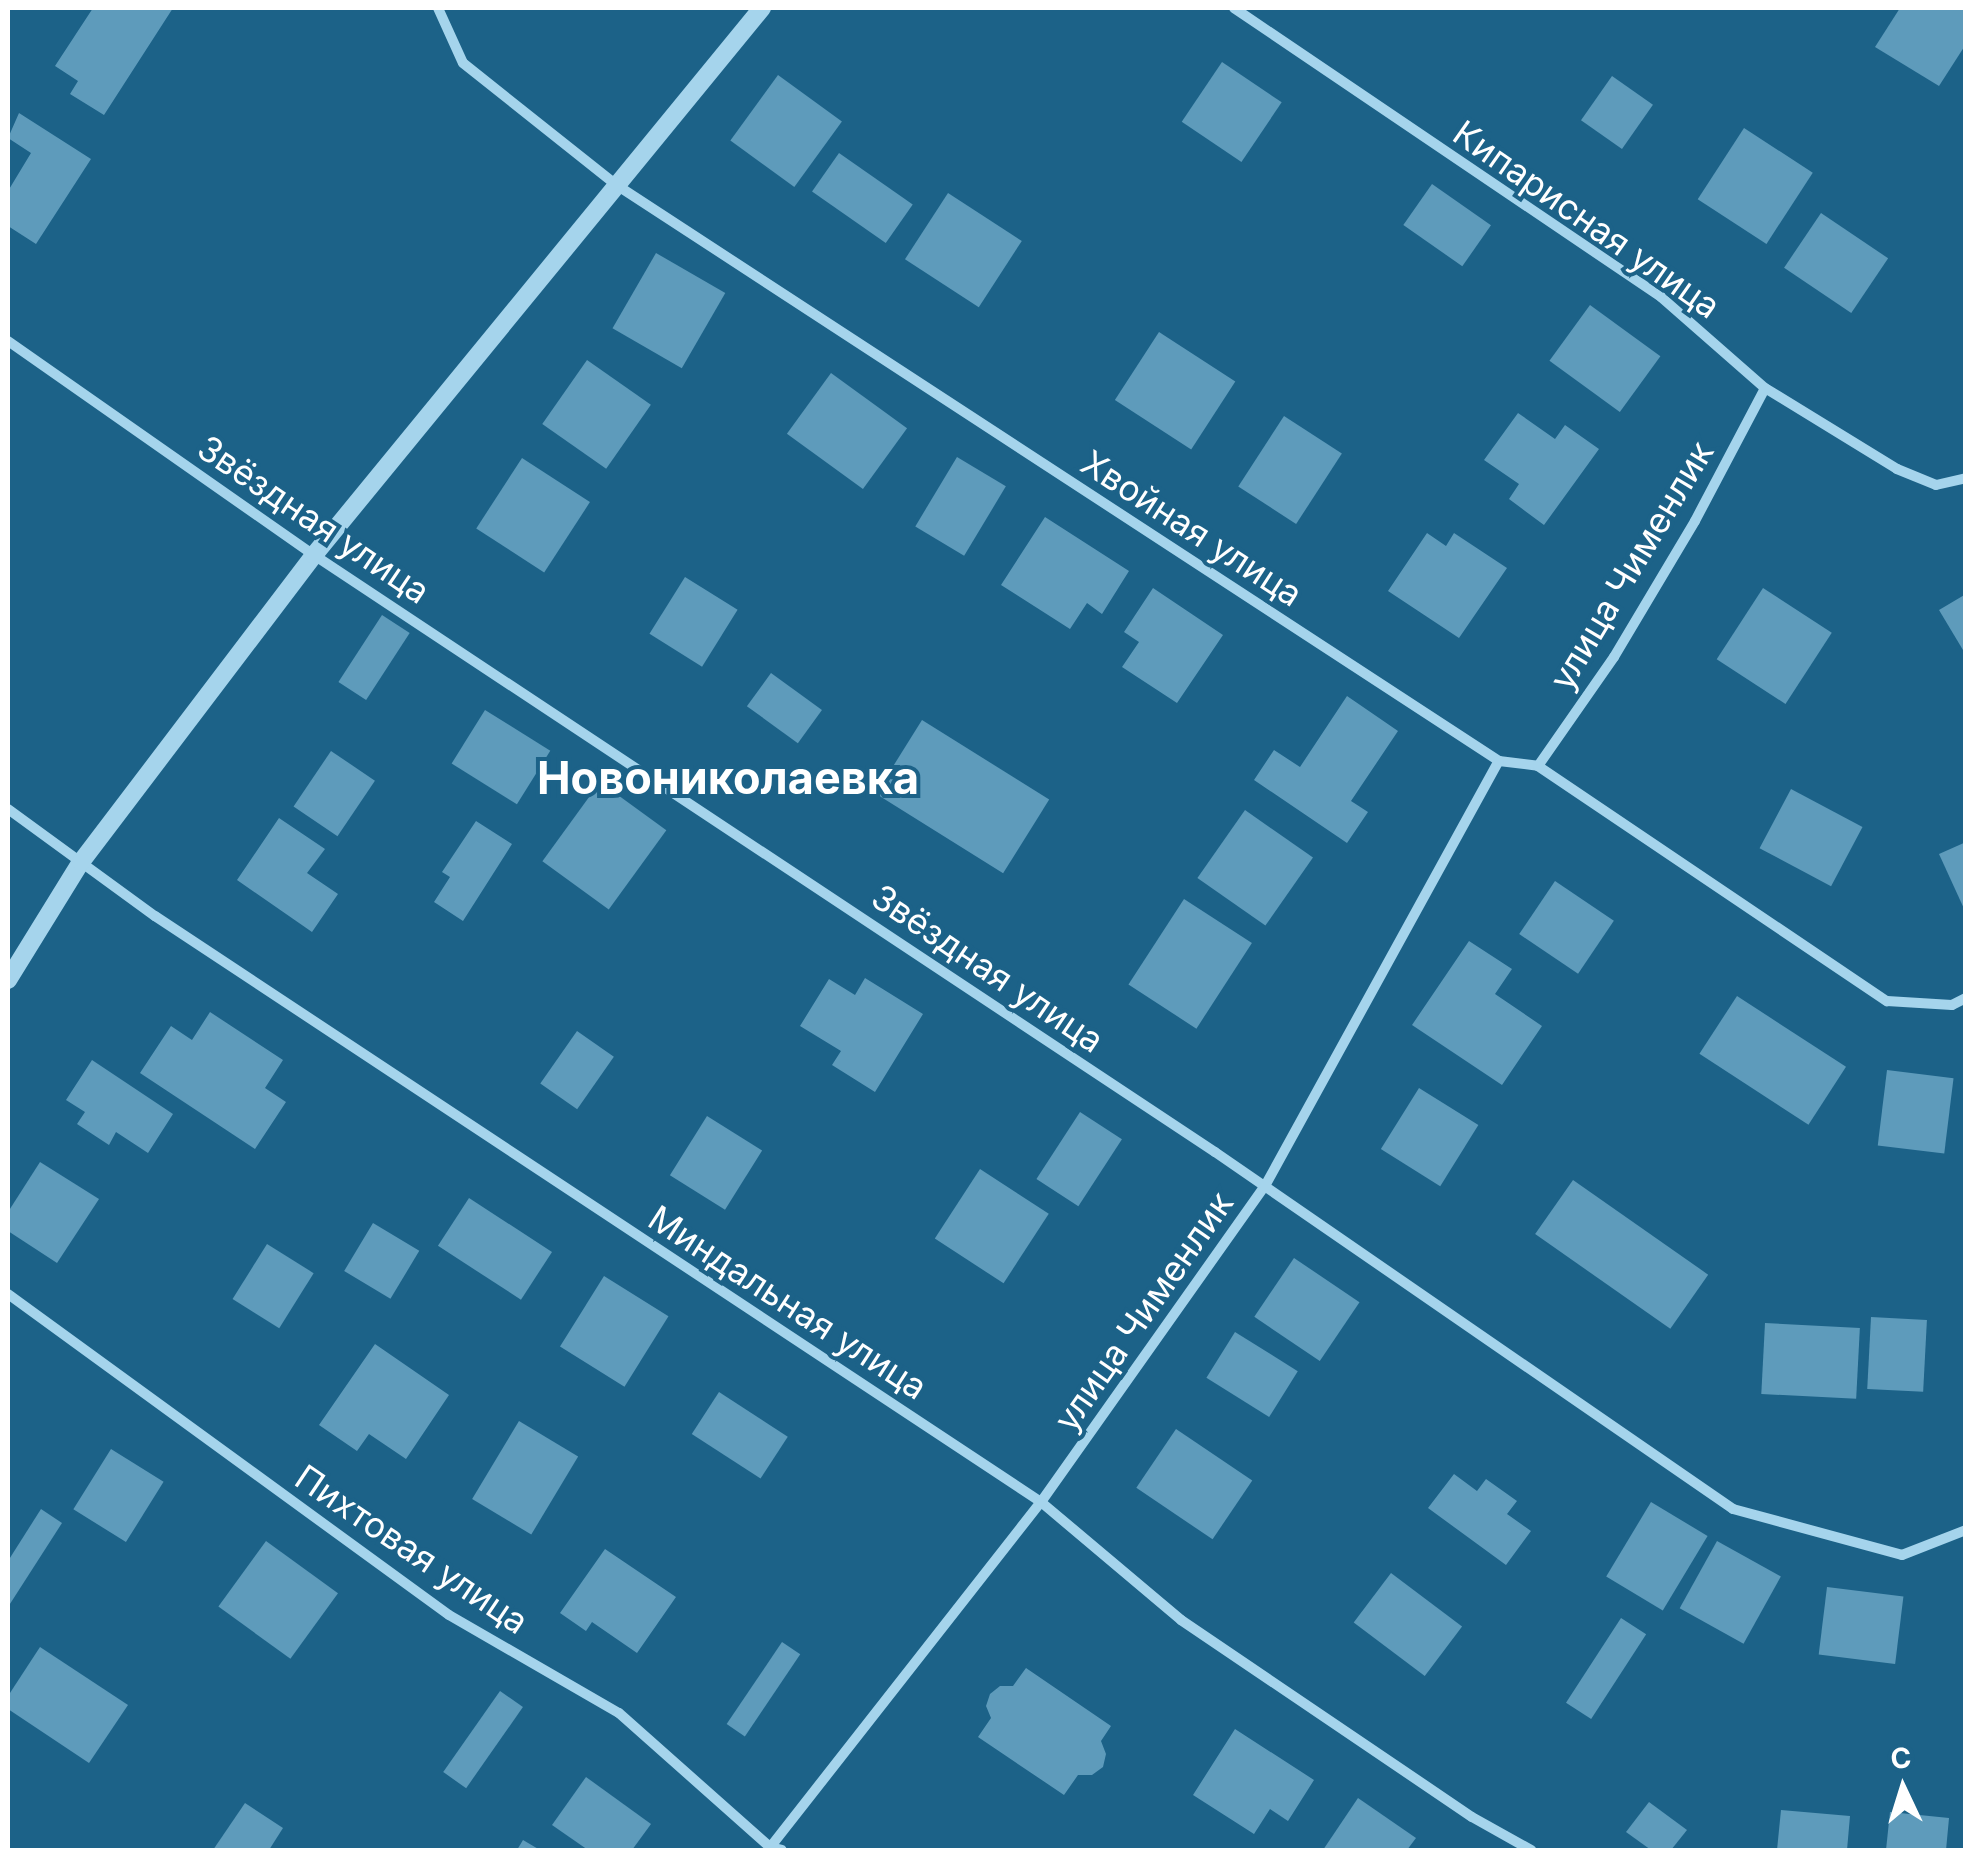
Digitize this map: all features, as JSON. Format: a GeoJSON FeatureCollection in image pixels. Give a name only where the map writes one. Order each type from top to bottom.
{"type":"FeatureCollection","features":[{"type":"Feature","properties":{"kind":"street","name":"Хвойная улица"},"geometry":{"type":"LineString","coordinates":[[438,8],[463,62],[615,184],[1499,761],[1538,766],[1888,1002],[1952,1005],[1966,998]]}},
{"type":"Feature","properties":{"kind":"street"},"geometry":{"type":"LineString","coordinates":[[8,980],[81,862],[314,554],[615,184],[699,90],[762,8]]}},
{"type":"Feature","properties":{"kind":"street","name":"Кипарисная улица"},"geometry":{"type":"LineString","coordinates":[[1234,8],[1661,297],[1766,388],[1897,469],[1936,486],[1966,478]]}},
{"type":"Feature","properties":{"kind":"street","name":"Звёздная улица"},"geometry":{"type":"LineString","coordinates":[[8,341],[314,554],[1266,1186],[1733,1508],[1902,1555],[1966,1530]]}},
{"type":"Feature","properties":{"kind":"street","name":"улица Чименлик"},"geometry":{"type":"LineString","coordinates":[[1538,766],[1614,656],[1695,521],[1766,388]]}},
{"type":"Feature","properties":{"kind":"street","name":"улица Чименлик"},"geometry":{"type":"LineString","coordinates":[[773,1849],[1041,1502],[1266,1186],[1499,761]]}},
{"type":"Feature","properties":{"kind":"street","name":"Миндальная улица"},"geometry":{"type":"LineString","coordinates":[[8,809],[155,916],[1041,1502],[1181,1620],[1472,1817],[1532,1850]]}},
{"type":"Feature","properties":{"kind":"street","name":"Пихтовая улица"},"geometry":{"type":"LineString","coordinates":[[8,1294],[449,1615],[619,1713],[773,1849]]}},
{"type":"Feature","properties":{"kind":"building"},"geometry":{"type":"Polygon","coordinates":[[[93,8],[173,8],[104,115],[70,94],[78,81],[55,66],[93,8]]]}},
{"type":"Feature","properties":{"kind":"building"},"geometry":{"type":"Polygon","coordinates":[[[1900,8],[1966,8],[1966,44],[1939,86],[1875,47],[1900,8]]]}},
{"type":"Feature","properties":{"kind":"building"},"geometry":{"type":"Polygon","coordinates":[[[1222,62],[1282,102],[1241,162],[1182,122],[1222,62]]]}},
{"type":"Feature","properties":{"kind":"building"},"geometry":{"type":"Polygon","coordinates":[[[778,75],[842,121],[794,187],[730,141],[778,75]]]}},
{"type":"Feature","properties":{"kind":"building"},"geometry":{"type":"Polygon","coordinates":[[[1612,76],[1653,105],[1622,149],[1581,120],[1612,76]]]}},
{"type":"Feature","properties":{"kind":"building"},"geometry":{"type":"Polygon","coordinates":[[[19,113],[91,159],[36,244],[8,226],[8,191],[31,153],[8,138],[19,113]]]}},
{"type":"Feature","properties":{"kind":"building"},"geometry":{"type":"Polygon","coordinates":[[[1744,128],[1813,173],[1766,244],[1698,199],[1744,128]]]}},
{"type":"Feature","properties":{"kind":"building"},"geometry":{"type":"Polygon","coordinates":[[[839,153],[913,205],[886,243],[812,192],[839,153]]]}},
{"type":"Feature","properties":{"kind":"building"},"geometry":{"type":"Polygon","coordinates":[[[1432,184],[1491,225],[1462,266],[1403,225],[1432,184]]]}},
{"type":"Feature","properties":{"kind":"building"},"geometry":{"type":"Polygon","coordinates":[[[948,193],[1022,241],[979,307],[905,259],[948,193]]]}},
{"type":"Feature","properties":{"kind":"building"},"geometry":{"type":"Polygon","coordinates":[[[1821,213],[1888,258],[1851,313],[1784,268],[1821,213]]]}},
{"type":"Feature","properties":{"kind":"building"},"geometry":{"type":"Polygon","coordinates":[[[656,253],[725,293],[682,368],[612,328],[656,253]]]}},
{"type":"Feature","properties":{"kind":"building"},"geometry":{"type":"Polygon","coordinates":[[[1590,305],[1660,356],[1620,412],[1549,361],[1590,305]]]}},
{"type":"Feature","properties":{"kind":"building"},"geometry":{"type":"Polygon","coordinates":[[[1159,332],[1235,382],[1191,449],[1115,400],[1159,332]]]}},
{"type":"Feature","properties":{"kind":"building"},"geometry":{"type":"Polygon","coordinates":[[[587,360],[651,405],[606,469],[542,424],[587,360]]]}},
{"type":"Feature","properties":{"kind":"building"},"geometry":{"type":"Polygon","coordinates":[[[831,373],[907,428],[863,489],[787,434],[831,373]]]}},
{"type":"Feature","properties":{"kind":"building"},"geometry":{"type":"Polygon","coordinates":[[[1518,413],[1555,439],[1565,425],[1599,449],[1544,525],[1509,499],[1519,484],[1484,460],[1518,413]]]}},
{"type":"Feature","properties":{"kind":"building"},"geometry":{"type":"Polygon","coordinates":[[[1284,416],[1342,454],[1296,524],[1238,486],[1284,416]]]}},
{"type":"Feature","properties":{"kind":"building"},"geometry":{"type":"Polygon","coordinates":[[[957,457],[1006,486],[964,556],[915,526],[957,457]]]}},
{"type":"Feature","properties":{"kind":"building"},"geometry":{"type":"Polygon","coordinates":[[[522,458],[590,502],[544,573],[476,528],[522,458]]]}},
{"type":"Feature","properties":{"kind":"building"},"geometry":{"type":"Polygon","coordinates":[[[1045,517],[1129,571],[1102,614],[1087,603],[1070,629],[1001,585],[1045,517]]]}},
{"type":"Feature","properties":{"kind":"building"},"geometry":{"type":"Polygon","coordinates":[[[1427,533],[1446,546],[1454,533],[1507,568],[1459,638],[1388,591],[1427,533]]]}},
{"type":"Feature","properties":{"kind":"building"},"geometry":{"type":"Polygon","coordinates":[[[685,577],[738,610],[702,667],[649,634],[685,577]]]}},
{"type":"Feature","properties":{"kind":"building"},"geometry":{"type":"Polygon","coordinates":[[[1153,588],[1223,635],[1177,703],[1122,667],[1139,642],[1124,632],[1153,588]]]}},
{"type":"Feature","properties":{"kind":"building"},"geometry":{"type":"Polygon","coordinates":[[[1763,588],[1832,633],[1785,704],[1717,659],[1763,588]]]}},
{"type":"Feature","properties":{"kind":"building"},"geometry":{"type":"Polygon","coordinates":[[[1966,594],[1966,655],[1939,610],[1966,594]]]}},
{"type":"Feature","properties":{"kind":"building"},"geometry":{"type":"Polygon","coordinates":[[[382,615],[410,633],[366,700],[338,682],[382,615]]]}},
{"type":"Feature","properties":{"kind":"building"},"geometry":{"type":"Polygon","coordinates":[[[771,673],[822,710],[798,743],[747,706],[771,673]]]}},
{"type":"Feature","properties":{"kind":"building"},"geometry":{"type":"Polygon","coordinates":[[[1347,696],[1398,731],[1351,801],[1368,812],[1347,843],[1254,780],[1274,750],[1300,767],[1347,696]]]}},
{"type":"Feature","properties":{"kind":"building"},"geometry":{"type":"Polygon","coordinates":[[[485,710],[550,751],[517,804],[452,763],[485,710]]]}},
{"type":"Feature","properties":{"kind":"building"},"geometry":{"type":"Polygon","coordinates":[[[922,720],[1049,799],[1003,873],[876,794],[922,720]]]}},
{"type":"Feature","properties":{"kind":"building"},"geometry":{"type":"Polygon","coordinates":[[[331,751],[375,781],[337,836],[294,807],[331,751]]]}},
{"type":"Feature","properties":{"kind":"building"},"geometry":{"type":"Polygon","coordinates":[[[600,782],[666,830],[609,909],[542,861],[600,782]]]}},
{"type":"Feature","properties":{"kind":"building"},"geometry":{"type":"Polygon","coordinates":[[[1791,789],[1863,827],[1831,886],[1760,848],[1791,789]]]}},
{"type":"Feature","properties":{"kind":"building"},"geometry":{"type":"Polygon","coordinates":[[[1245,810],[1313,858],[1265,926],[1197,878],[1245,810]]]}},
{"type":"Feature","properties":{"kind":"building"},"geometry":{"type":"Polygon","coordinates":[[[279,818],[325,849],[307,873],[338,894],[312,932],[237,880],[279,818]]]}},
{"type":"Feature","properties":{"kind":"building"},"geometry":{"type":"Polygon","coordinates":[[[476,821],[512,844],[463,921],[434,902],[450,877],[442,872],[476,821]]]}},
{"type":"Feature","properties":{"kind":"building"},"geometry":{"type":"Polygon","coordinates":[[[1966,842],[1966,913],[1939,854],[1966,842]]]}},
{"type":"Feature","properties":{"kind":"building"},"geometry":{"type":"Polygon","coordinates":[[[1555,881],[1614,921],[1578,974],[1519,934],[1555,881]]]}},
{"type":"Feature","properties":{"kind":"building"},"geometry":{"type":"Polygon","coordinates":[[[1184,899],[1252,943],[1196,1029],[1128,985],[1184,899]]]}},
{"type":"Feature","properties":{"kind":"building"},"geometry":{"type":"Polygon","coordinates":[[[1469,941],[1512,969],[1495,994],[1542,1026],[1502,1085],[1412,1025],[1469,941]]]}},
{"type":"Feature","properties":{"kind":"building"},"geometry":{"type":"Polygon","coordinates":[[[865,978],[923,1014],[875,1092],[832,1065],[841,1051],[800,1026],[829,979],[855,995],[865,978]]]}},
{"type":"Feature","properties":{"kind":"building"},"geometry":{"type":"Polygon","coordinates":[[[1737,996],[1846,1067],[1808,1125],[1699,1054],[1737,996]]]}},
{"type":"Feature","properties":{"kind":"building"},"geometry":{"type":"Polygon","coordinates":[[[210,1012],[283,1060],[265,1088],[286,1102],[255,1149],[140,1073],[171,1026],[192,1040],[210,1012]]]}},
{"type":"Feature","properties":{"kind":"building"},"geometry":{"type":"Polygon","coordinates":[[[577,1031],[614,1057],[577,1109],[540,1083],[577,1031]]]}},
{"type":"Feature","properties":{"kind":"building"},"geometry":{"type":"Polygon","coordinates":[[[92,1060],[173,1114],[148,1153],[116,1132],[109,1145],[77,1124],[85,1112],[66,1100],[92,1060]]]}},
{"type":"Feature","properties":{"kind":"building"},"geometry":{"type":"Polygon","coordinates":[[[1887,1070],[1954,1078],[1944,1154],[1878,1145],[1887,1070]]]}},
{"type":"Feature","properties":{"kind":"building"},"geometry":{"type":"Polygon","coordinates":[[[1419,1088],[1478,1125],[1440,1186],[1381,1149],[1419,1088]]]}},
{"type":"Feature","properties":{"kind":"building"},"geometry":{"type":"Polygon","coordinates":[[[1080,1112],[1122,1139],[1078,1206],[1036,1179],[1080,1112]]]}},
{"type":"Feature","properties":{"kind":"building"},"geometry":{"type":"Polygon","coordinates":[[[707,1116],[762,1150],[725,1210],[670,1175],[707,1116]]]}},
{"type":"Feature","properties":{"kind":"building"},"geometry":{"type":"Polygon","coordinates":[[[40,1162],[99,1199],[57,1263],[8,1231],[8,1212],[40,1162]]]}},
{"type":"Feature","properties":{"kind":"building"},"geometry":{"type":"Polygon","coordinates":[[[980,1169],[1049,1214],[1004,1283],[935,1239],[980,1169]]]}},
{"type":"Feature","properties":{"kind":"building"},"geometry":{"type":"Polygon","coordinates":[[[1573,1180],[1708,1275],[1670,1329],[1535,1234],[1573,1180]]]}},
{"type":"Feature","properties":{"kind":"building"},"geometry":{"type":"Polygon","coordinates":[[[469,1198],[552,1252],[521,1300],[438,1246],[469,1198]]]}},
{"type":"Feature","properties":{"kind":"building"},"geometry":{"type":"Polygon","coordinates":[[[373,1223],[419,1251],[390,1299],[344,1271],[373,1223]]]}},
{"type":"Feature","properties":{"kind":"building"},"geometry":{"type":"Polygon","coordinates":[[[267,1244],[314,1273],[279,1328],[233,1299],[267,1244]]]}},
{"type":"Feature","properties":{"kind":"building"},"geometry":{"type":"Polygon","coordinates":[[[1294,1258],[1359,1302],[1320,1361],[1254,1317],[1294,1258]]]}},
{"type":"Feature","properties":{"kind":"building"},"geometry":{"type":"Polygon","coordinates":[[[604,1276],[668,1316],[624,1387],[560,1346],[604,1276]]]}},
{"type":"Feature","properties":{"kind":"building"},"geometry":{"type":"Polygon","coordinates":[[[1871,1317],[1927,1320],[1923,1392],[1867,1389],[1871,1317]]]}},
{"type":"Feature","properties":{"kind":"building"},"geometry":{"type":"Polygon","coordinates":[[[1765,1323],[1860,1328],[1856,1399],[1761,1394],[1765,1323]]]}},
{"type":"Feature","properties":{"kind":"building"},"geometry":{"type":"Polygon","coordinates":[[[1235,1332],[1298,1371],[1269,1417],[1206,1378],[1235,1332]]]}},
{"type":"Feature","properties":{"kind":"building"},"geometry":{"type":"Polygon","coordinates":[[[375,1344],[449,1395],[406,1459],[369,1434],[357,1451],[319,1425],[375,1344]]]}},
{"type":"Feature","properties":{"kind":"building"},"geometry":{"type":"Polygon","coordinates":[[[719,1392],[788,1437],[761,1479],[692,1434],[719,1392]]]}},
{"type":"Feature","properties":{"kind":"building"},"geometry":{"type":"Polygon","coordinates":[[[519,1421],[578,1457],[531,1535],[472,1499],[519,1421]]]}},
{"type":"Feature","properties":{"kind":"building"},"geometry":{"type":"Polygon","coordinates":[[[1176,1429],[1252,1480],[1213,1539],[1136,1488],[1176,1429]]]}},
{"type":"Feature","properties":{"kind":"building"},"geometry":{"type":"Polygon","coordinates":[[[111,1449],[164,1482],[126,1542],[73,1509],[111,1449]]]}},
{"type":"Feature","properties":{"kind":"building"},"geometry":{"type":"Polygon","coordinates":[[[1454,1474],[1477,1491],[1486,1479],[1517,1501],[1507,1514],[1531,1531],[1506,1565],[1428,1508],[1454,1474]]]}},
{"type":"Feature","properties":{"kind":"building"},"geometry":{"type":"Polygon","coordinates":[[[1651,1502],[1708,1536],[1663,1611],[1606,1577],[1651,1502]]]}},
{"type":"Feature","properties":{"kind":"building"},"geometry":{"type":"Polygon","coordinates":[[[41,1509],[62,1523],[8,1607],[8,1561],[41,1509]]]}},
{"type":"Feature","properties":{"kind":"building"},"geometry":{"type":"Polygon","coordinates":[[[266,1541],[338,1593],[290,1659],[218,1607],[266,1541]]]}},
{"type":"Feature","properties":{"kind":"building"},"geometry":{"type":"Polygon","coordinates":[[[1717,1541],[1781,1576],[1744,1644],[1680,1608],[1717,1541]]]}},
{"type":"Feature","properties":{"kind":"building"},"geometry":{"type":"Polygon","coordinates":[[[605,1549],[676,1597],[637,1653],[592,1622],[586,1631],[560,1613],[605,1549]]]}},
{"type":"Feature","properties":{"kind":"building"},"geometry":{"type":"Polygon","coordinates":[[[1391,1573],[1462,1627],[1425,1676],[1354,1623],[1391,1573]]]}},
{"type":"Feature","properties":{"kind":"building"},"geometry":{"type":"Polygon","coordinates":[[[1827,1587],[1903,1596],[1895,1664],[1819,1654],[1827,1587]]]}},
{"type":"Feature","properties":{"kind":"building"},"geometry":{"type":"Polygon","coordinates":[[[1621,1618],[1646,1634],[1591,1719],[1566,1703],[1621,1618]]]}},
{"type":"Feature","properties":{"kind":"building"},"geometry":{"type":"Polygon","coordinates":[[[782,1642],[800,1654],[745,1736],[727,1724],[782,1642]]]}},
{"type":"Feature","properties":{"kind":"building"},"geometry":{"type":"Polygon","coordinates":[[[40,1647],[128,1705],[89,1763],[8,1709],[8,1696],[40,1647]]]}},
{"type":"Feature","properties":{"kind":"building"},"geometry":{"type":"Polygon","coordinates":[[[1026,1668],[1111,1726],[1101,1741],[1106,1754],[1103,1767],[1092,1775],[1078,1775],[1064,1795],[978,1737],[991,1718],[986,1706],[990,1694],[1000,1686],[1013,1686],[1026,1668]]]}},
{"type":"Feature","properties":{"kind":"building"},"geometry":{"type":"Polygon","coordinates":[[[500,1691],[523,1707],[466,1788],[443,1772],[500,1691]]]}},
{"type":"Feature","properties":{"kind":"building"},"geometry":{"type":"Polygon","coordinates":[[[1235,1729],[1314,1780],[1288,1821],[1270,1809],[1254,1834],[1193,1795],[1235,1729]]]}},
{"type":"Feature","properties":{"kind":"building"},"geometry":{"type":"Polygon","coordinates":[[[586,1777],[651,1824],[632,1850],[588,1850],[552,1825],[586,1777]]]}},
{"type":"Feature","properties":{"kind":"building"},"geometry":{"type":"Polygon","coordinates":[[[1358,1798],[1416,1838],[1407,1850],[1323,1850],[1358,1798]]]}},
{"type":"Feature","properties":{"kind":"building"},"geometry":{"type":"Polygon","coordinates":[[[1649,1802],[1687,1830],[1671,1850],[1651,1850],[1626,1832],[1649,1802]]]}},
{"type":"Feature","properties":{"kind":"building"},"geometry":{"type":"Polygon","coordinates":[[[245,1803],[283,1828],[269,1850],[213,1850],[245,1803]]]}},
{"type":"Feature","properties":{"kind":"building"},"geometry":{"type":"Polygon","coordinates":[[[1781,1810],[1850,1816],[1847,1850],[1777,1850],[1781,1810]]]}},
{"type":"Feature","properties":{"kind":"building"},"geometry":{"type":"Polygon","coordinates":[[[1890,1812],[1949,1818],[1946,1850],[1886,1850],[1890,1812]]]}},
{"type":"Feature","properties":{"kind":"building"},"geometry":{"type":"Polygon","coordinates":[[[523,1840],[540,1850],[517,1850],[523,1840]]]}},
{"type":"Feature","properties":{"kind":"district","name":"Новониколаевка"},"geometry":{"type":"Point","coordinates":[728,778]}}]}
